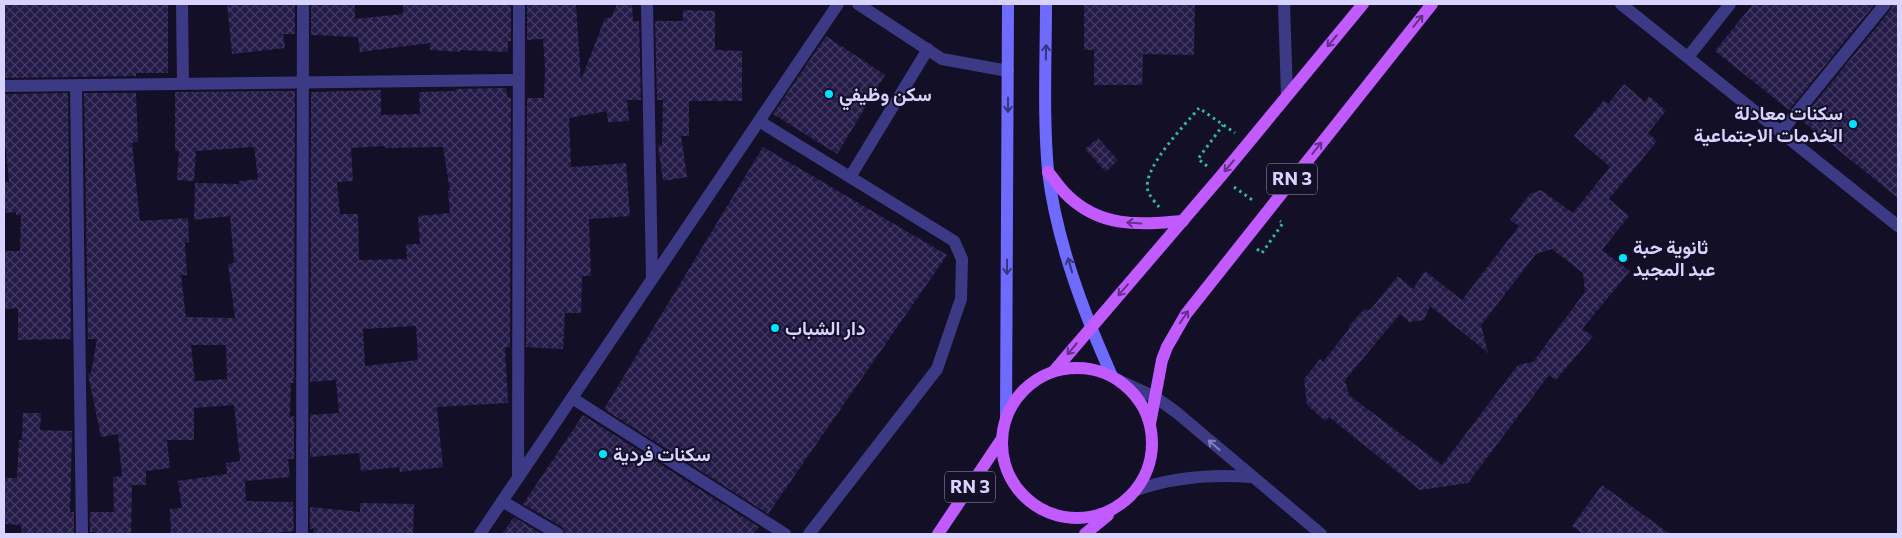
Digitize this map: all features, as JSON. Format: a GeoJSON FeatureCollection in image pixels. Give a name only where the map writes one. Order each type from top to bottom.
{"type":"FeatureCollection","features":[{"type":"Feature","properties":{"kind":"main road"},"geometry":{"type":"LineString","coordinates":[[1008,4],[1006,417],[1001,440],[1004,463],[1013,484],[1028,501],[1048,513],[1070,519],[1092,518],[1114,509]]}},
{"type":"Feature","properties":{"kind":"main road"},"geometry":{"type":"LineString","coordinates":[[1046,4],[1045,107],[1048,172],[1058,223],[1090,328],[1115,378]]}},
{"type":"Feature","properties":{"kind":"main road","name":"RN 3"},"geometry":{"type":"LineString","coordinates":[[1054,371],[1183,221],[1363,4]]}},
{"type":"Feature","properties":{"kind":"main road","name":"RN 3"},"geometry":{"type":"LineString","coordinates":[[1150,424],[1162,360],[1173,333],[1267,211],[1432,4]]}},
{"type":"Feature","properties":{"kind":"main road"},"geometry":{"type":"LineString","coordinates":[[1048,172],[1065,193],[1086,210],[1111,221],[1138,224],[1183,221]]}},
{"type":"Feature","properties":{"kind":"main road"},"geometry":{"type":"LineString","coordinates":[[1006,417],[1017,397],[1033,381],[1054,371],[1074,367],[1094,369],[1115,378],[1132,392],[1143,407],[1150,424],[1152,447],[1147,470],[1136,490],[1126,501],[1085,534]]}},
{"type":"Feature","properties":{"kind":"main road","name":"RN 3"},"geometry":{"type":"LineString","coordinates":[[938,534],[1001,440]]}},
{"type":"Feature","properties":{"kind":"street"},"geometry":{"type":"LineString","coordinates":[[182,4],[183,83]]}},
{"type":"Feature","properties":{"kind":"street"},"geometry":{"type":"LineString","coordinates":[[302,534],[303,4]]}},
{"type":"Feature","properties":{"kind":"street"},"geometry":{"type":"LineString","coordinates":[[518,478],[519,4]]}},
{"type":"Feature","properties":{"kind":"street"},"geometry":{"type":"LineString","coordinates":[[647,4],[652,279]]}},
{"type":"Feature","properties":{"kind":"street"},"geometry":{"type":"LineString","coordinates":[[480,534],[838,4]]}},
{"type":"Feature","properties":{"kind":"street"},"geometry":{"type":"LineString","coordinates":[[858,4],[942,59],[1008,71]]}},
{"type":"Feature","properties":{"kind":"street"},"geometry":{"type":"LineString","coordinates":[[1284,4],[1286,96]]}},
{"type":"Feature","properties":{"kind":"street"},"geometry":{"type":"LineString","coordinates":[[1621,4],[1898,226]]}},
{"type":"Feature","properties":{"kind":"street"},"geometry":{"type":"LineString","coordinates":[[1688,57],[1730,4]]}},
{"type":"Feature","properties":{"kind":"street"},"geometry":{"type":"LineString","coordinates":[[1782,132],[1885,4]]}},
{"type":"Feature","properties":{"kind":"street"},"geometry":{"type":"LineString","coordinates":[[850,177],[928,49]]}},
{"type":"Feature","properties":{"kind":"street"},"geometry":{"type":"LineString","coordinates":[[4,86],[518,80]]}},
{"type":"Feature","properties":{"kind":"street"},"geometry":{"type":"LineString","coordinates":[[76,86],[82,534]]}},
{"type":"Feature","properties":{"kind":"street"},"geometry":{"type":"LineString","coordinates":[[759,121],[954,241],[962,259],[961,299],[937,369],[809,534]]}},
{"type":"Feature","properties":{"kind":"street"},"geometry":{"type":"LineString","coordinates":[[1115,378],[1155,397],[1176,412],[1321,534]]}},
{"type":"Feature","properties":{"kind":"street"},"geometry":{"type":"LineString","coordinates":[[572,398],[785,534]]}},
{"type":"Feature","properties":{"kind":"street"},"geometry":{"type":"LineString","coordinates":[[1136,490],[1155,483],[1196,476],[1251,477]]}},
{"type":"Feature","properties":{"kind":"street"},"geometry":{"type":"LineString","coordinates":[[502,501],[558,534]]}},
{"type":"Feature","properties":{"kind":"path"},"geometry":{"type":"LineString","coordinates":[[1170,222],[1148,192],[1148,174],[1199,108],[1249,142]]}},
{"type":"Feature","properties":{"kind":"path"},"geometry":{"type":"LineString","coordinates":[[1224,125],[1198,160],[1283,223],[1262,253]]}},
{"type":"Feature","properties":{"kind":"building"},"geometry":{"type":"Polygon","coordinates":[[[4,4],[168,4],[168,73],[136,73],[136,76],[4,78],[4,4]]]}},
{"type":"Feature","properties":{"kind":"building"},"geometry":{"type":"Polygon","coordinates":[[[227,4],[295,4],[295,34],[283,34],[285,48],[232,54],[227,4]]]}},
{"type":"Feature","properties":{"kind":"building"},"geometry":{"type":"Polygon","coordinates":[[[311,4],[355,4],[355,19],[403,14],[403,4],[511,4],[511,41],[508,41],[508,52],[430,50],[430,43],[360,52],[358,37],[311,35],[311,4]]]}},
{"type":"Feature","properties":{"kind":"building"},"geometry":{"type":"Polygon","coordinates":[[[527,4],[576,4],[581,80],[605,18],[611,18],[617,4],[632,4],[633,21],[639,21],[641,100],[627,100],[629,121],[608,122],[607,111],[569,118],[571,167],[626,163],[630,216],[589,219],[591,276],[582,276],[581,313],[565,313],[563,349],[526,347],[527,98],[544,98],[545,69],[543,39],[527,40],[527,4]]]}},
{"type":"Feature","properties":{"kind":"building"},"geometry":{"type":"Polygon","coordinates":[[[1084,4],[1195,4],[1194,55],[1143,54],[1142,85],[1094,85],[1094,50],[1084,50],[1084,4]]]}},
{"type":"Feature","properties":{"kind":"building"},"geometry":{"type":"Polygon","coordinates":[[[1753,4],[1875,4],[1789,110],[1715,51],[1753,4]]]}},
{"type":"Feature","properties":{"kind":"building"},"geometry":{"type":"Polygon","coordinates":[[[1893,4],[1898,4],[1898,198],[1801,120],[1891,9],[1893,4]]]}},
{"type":"Feature","properties":{"kind":"building"},"geometry":{"type":"Polygon","coordinates":[[[683,10],[715,11],[715,50],[742,51],[742,101],[689,101],[689,136],[681,136],[687,177],[663,181],[658,145],[662,145],[663,100],[657,100],[655,21],[683,21],[683,10]]]}},
{"type":"Feature","properties":{"kind":"building","name":"سكن وظيفي"},"geometry":{"type":"Polygon","coordinates":[[[826,36],[885,75],[837,154],[773,114],[826,36]]]}},
{"type":"Feature","properties":{"kind":"building"},"geometry":{"type":"Polygon","coordinates":[[[1624,84],[1645,102],[1649,96],[1666,111],[1648,133],[1657,141],[1609,199],[1629,216],[1602,250],[1630,271],[1582,329],[1593,336],[1556,380],[1549,375],[1468,483],[1420,490],[1329,417],[1325,421],[1307,405],[1304,379],[1320,359],[1323,362],[1364,309],[1370,310],[1398,276],[1413,289],[1425,271],[1462,300],[1519,226],[1510,220],[1530,194],[1541,190],[1573,213],[1610,167],[1574,136],[1604,100],[1608,104],[1624,84]],[[1552,249],[1536,254],[1481,325],[1488,353],[1430,306],[1424,320],[1409,322],[1400,314],[1345,380],[1349,395],[1442,465],[1518,365],[1533,362],[1585,292],[1583,273],[1552,249]]]}},
{"type":"Feature","properties":{"kind":"building"},"geometry":{"type":"Polygon","coordinates":[[[506,88],[507,97],[511,98],[510,347],[505,347],[508,403],[437,407],[443,467],[400,472],[399,467],[361,471],[359,453],[310,457],[310,415],[339,413],[336,380],[310,382],[311,92],[381,90],[381,115],[420,114],[419,92],[456,91],[456,89],[506,88]],[[385,146],[351,148],[353,181],[337,182],[340,214],[358,214],[359,260],[407,259],[406,244],[420,244],[418,216],[450,213],[448,191],[450,191],[443,147],[385,148],[385,146]],[[416,326],[363,329],[365,366],[418,360],[416,326]]]}},
{"type":"Feature","properties":{"kind":"building"},"geometry":{"type":"Polygon","coordinates":[[[295,91],[294,383],[291,383],[290,417],[294,416],[294,459],[288,459],[290,477],[245,481],[246,501],[293,502],[294,531],[265,534],[264,532],[244,534],[171,534],[170,509],[182,508],[178,481],[227,474],[226,463],[240,461],[234,405],[194,408],[194,440],[167,440],[170,468],[146,471],[146,485],[132,485],[131,534],[95,534],[95,532],[90,532],[90,512],[114,512],[113,477],[122,476],[118,434],[101,437],[88,374],[91,373],[97,339],[88,339],[84,93],[136,93],[138,142],[132,143],[140,221],[188,218],[189,242],[185,243],[187,275],[181,275],[186,317],[235,318],[228,264],[234,263],[230,216],[194,220],[195,183],[239,184],[239,181],[258,179],[254,147],[196,151],[194,181],[177,180],[179,151],[175,151],[175,92],[295,91]],[[191,345],[195,381],[227,379],[226,345],[191,345]]]}},
{"type":"Feature","properties":{"kind":"building"},"geometry":{"type":"Polygon","coordinates":[[[68,93],[71,339],[18,340],[18,308],[4,309],[4,251],[20,251],[21,215],[16,215],[16,212],[4,213],[4,182],[9,182],[6,149],[4,149],[4,94],[68,93]]]}},
{"type":"Feature","properties":{"kind":"building"},"geometry":{"type":"Polygon","coordinates":[[[1098,138],[1118,160],[1106,172],[1085,149],[1098,138]]]}},
{"type":"Feature","properties":{"kind":"building","name":"دار الشباب"},"geometry":{"type":"Polygon","coordinates":[[[763,147],[947,255],[768,514],[604,409],[763,147]]]}},
{"type":"Feature","properties":{"kind":"building"},"geometry":{"type":"Polygon","coordinates":[[[23,413],[41,413],[40,430],[72,431],[70,512],[74,512],[74,533],[22,534],[21,525],[4,524],[5,478],[17,478],[19,440],[22,440],[23,413]]]}},
{"type":"Feature","properties":{"kind":"building","name":"سكنات فردية"},"geometry":{"type":"Polygon","coordinates":[[[583,415],[759,527],[754,534],[566,534],[562,527],[523,504],[583,415]]]}},
{"type":"Feature","properties":{"kind":"building"},"geometry":{"type":"Polygon","coordinates":[[[1602,485],[1670,534],[1583,534],[1572,526],[1602,485]]]}},
{"type":"Feature","properties":{"kind":"building"},"geometry":{"type":"Polygon","coordinates":[[[360,503],[414,504],[413,534],[313,534],[314,528],[310,529],[310,507],[360,512],[360,503]]]}},
{"type":"Feature","properties":{"kind":"building"},"geometry":{"type":"Polygon","coordinates":[[[514,517],[542,534],[502,534],[514,517]]]}},
{"type":"Feature","properties":{"kind":"place","name":"سكن وظيفي"},"geometry":{"type":"Point","coordinates":[829,94]}},
{"type":"Feature","properties":{"kind":"place","name":"سكنات معادلة الخدمات الاجتماعية"},"geometry":{"type":"Point","coordinates":[1853,124]}},
{"type":"Feature","properties":{"kind":"place","name":"ثانوية حبة عبد المجيد"},"geometry":{"type":"Point","coordinates":[1623,258]}},
{"type":"Feature","properties":{"kind":"place","name":"دار الشباب"},"geometry":{"type":"Point","coordinates":[775,328]}},
{"type":"Feature","properties":{"kind":"place","name":"سكنات فردية"},"geometry":{"type":"Point","coordinates":[603,454]}}]}
